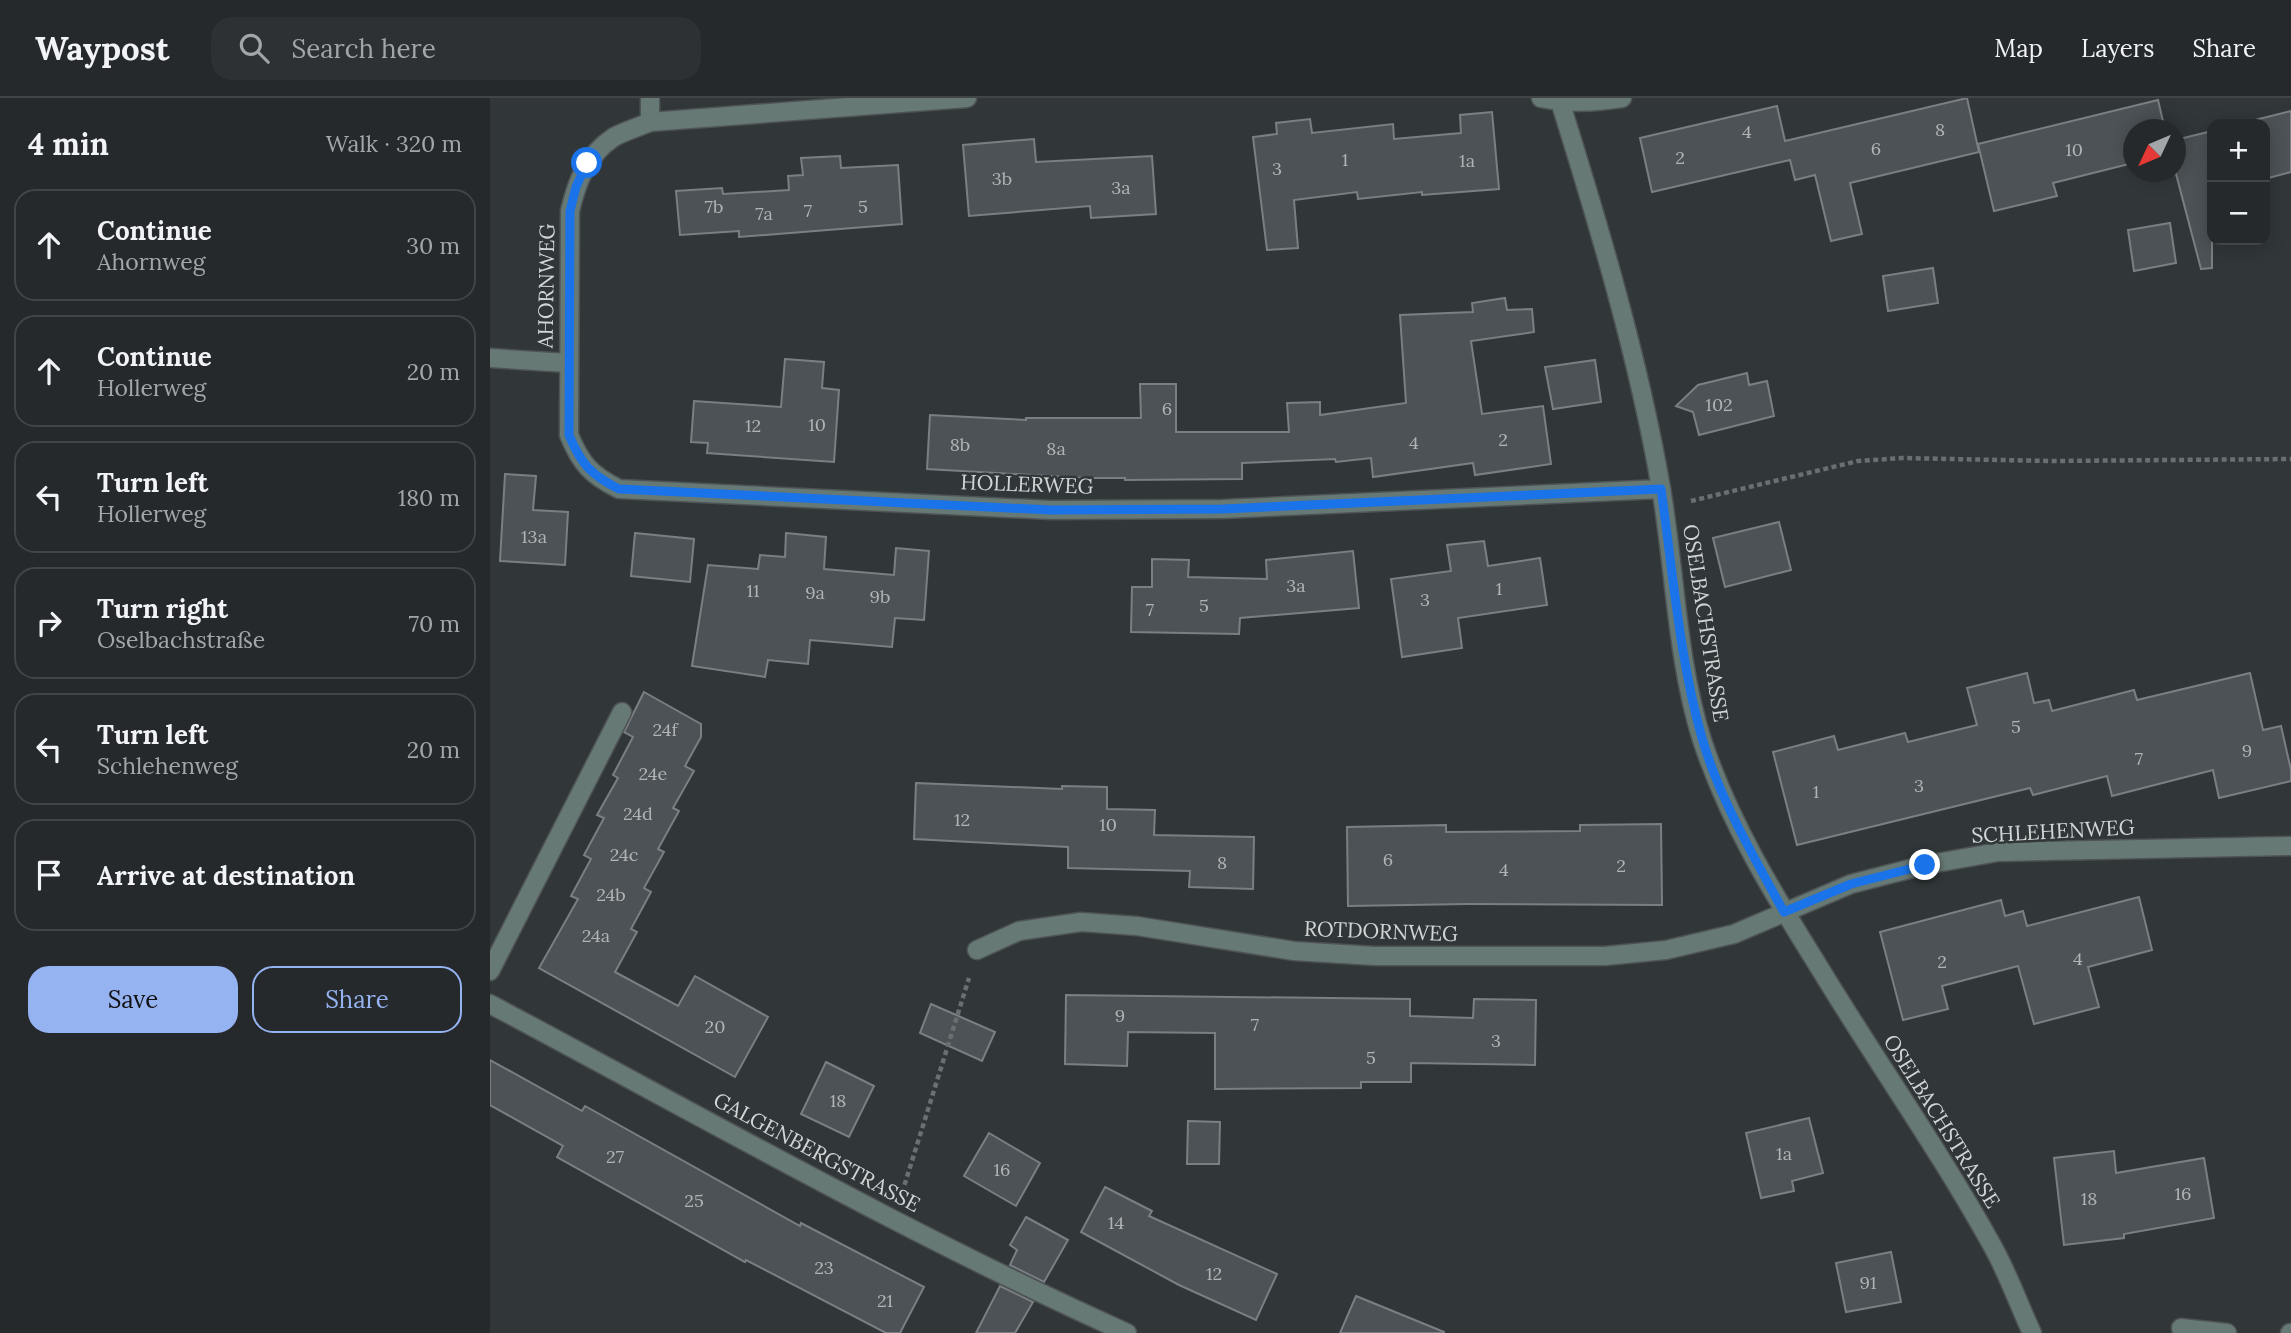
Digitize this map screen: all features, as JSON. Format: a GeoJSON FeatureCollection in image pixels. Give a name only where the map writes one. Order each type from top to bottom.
{"type":"FeatureCollection","features":[{"type":"Feature","properties":{"kind":"street"},"geometry":{"type":"LineString","coordinates":[[650,98],[650,122]]}},
{"type":"Feature","properties":{"kind":"street","name":"AHORNWEG"},"geometry":{"type":"LineString","coordinates":[[568,363],[570,211],[576,187],[587,163],[614,137],[650,122],[967,98]]}},
{"type":"Feature","properties":{"kind":"street"},"geometry":{"type":"LineString","coordinates":[[1541,98],[1599,102],[1622,98]]}},
{"type":"Feature","properties":{"kind":"street","name":"OSELBACHSTRASSE"},"geometry":{"type":"LineString","coordinates":[[1559,100],[1616,289],[1642,394],[1661,489],[1686,666],[1702,739],[1738,829],[1784,912],[1940,1156],[1995,1250],[2032,1333]]}},
{"type":"Feature","properties":{"kind":"street"},"geometry":{"type":"LineString","coordinates":[[490,358],[568,363]]}},
{"type":"Feature","properties":{"kind":"street","name":"HOLLERWEG"},"geometry":{"type":"LineString","coordinates":[[568,363],[569,435],[578,458],[597,478],[619,489],[1064,510],[1223,509],[1661,489]]}},
{"type":"Feature","properties":{"kind":"street"},"geometry":{"type":"LineString","coordinates":[[490,971],[622,712]]}},
{"type":"Feature","properties":{"kind":"street","name":"SCHLEHENWEG"},"geometry":{"type":"LineString","coordinates":[[1784,912],[1851,884],[1925,865],[1998,852],[2291,846]]}},
{"type":"Feature","properties":{"kind":"street","name":"ROTDORNWEG"},"geometry":{"type":"LineString","coordinates":[[977,950],[1019,931],[1081,922],[1137,926],[1294,951],[1375,956],[1605,956],[1666,950],[1734,934],[1784,912]]}},
{"type":"Feature","properties":{"kind":"street","name":"GALGENBERGSTRASSE"},"geometry":{"type":"LineString","coordinates":[[490,1004],[894,1219],[1040,1294],[1127,1333]]}},
{"type":"Feature","properties":{"kind":"street"},"geometry":{"type":"LineString","coordinates":[[2181,1328],[2227,1333]]}},
{"type":"Feature","properties":{"kind":"path"},"geometry":{"type":"LineString","coordinates":[[1664,508],[1858,461],[1902,458],[2051,461],[2291,459]]}},
{"type":"Feature","properties":{"kind":"path"},"geometry":{"type":"LineString","coordinates":[[894,1219],[977,950]]}},
{"type":"Feature","properties":{"kind":"building"},"geometry":{"type":"Polygon","coordinates":[[[1967,98],[1979,152],[1850,183],[1862,234],[1831,241],[1815,175],[1795,180],[1790,160],[1652,192],[1640,138],[1777,106],[1785,141],[1967,98]]]}},
{"type":"Feature","properties":{"kind":"building"},"geometry":{"type":"Polygon","coordinates":[[[2158,100],[2162,119],[2123,119],[2123,166],[2053,183],[2057,196],[1994,211],[1978,144],[2158,100]]]}},
{"type":"Feature","properties":{"kind":"building"},"geometry":{"type":"Polygon","coordinates":[[[2291,111],[2291,172],[2270,178],[2270,119],[2259,119],[2291,111]]]}},
{"type":"Feature","properties":{"kind":"building"},"geometry":{"type":"Polygon","coordinates":[[[1492,112],[1499,189],[1422,195],[1422,192],[1358,199],[1357,192],[1294,200],[1298,248],[1267,250],[1253,137],[1277,134],[1276,123],[1310,119],[1312,133],[1393,124],[1394,139],[1461,133],[1460,115],[1492,112]]]}},
{"type":"Feature","properties":{"kind":"building"},"geometry":{"type":"Polygon","coordinates":[[[2207,132],[2207,245],[2212,245],[2212,268],[2201,269],[2178,182],[2186,182],[2186,137],[2207,132]]]}},
{"type":"Feature","properties":{"kind":"building"},"geometry":{"type":"Polygon","coordinates":[[[1034,139],[1036,162],[1152,156],[1156,214],[1091,218],[1090,206],[969,216],[963,145],[1034,139]]]}},
{"type":"Feature","properties":{"kind":"building"},"geometry":{"type":"Polygon","coordinates":[[[840,156],[841,168],[898,165],[902,224],[739,237],[739,231],[680,235],[676,191],[722,188],[723,194],[789,190],[788,176],[803,175],[801,158],[840,156]]]}},
{"type":"Feature","properties":{"kind":"building"},"geometry":{"type":"Polygon","coordinates":[[[2170,223],[2176,263],[2134,271],[2128,230],[2170,223]]]}},
{"type":"Feature","properties":{"kind":"building"},"geometry":{"type":"Polygon","coordinates":[[[1933,268],[1938,303],[1888,311],[1883,276],[1933,268]]]}},
{"type":"Feature","properties":{"kind":"building"},"geometry":{"type":"Polygon","coordinates":[[[1505,298],[1507,310],[1532,309],[1534,332],[1471,341],[1482,414],[1543,406],[1551,464],[1475,475],[1473,463],[1373,477],[1371,458],[1336,462],[1335,459],[1242,463],[1242,479],[1125,480],[927,469],[930,415],[1026,420],[1141,418],[1140,384],[1176,384],[1176,432],[1289,432],[1287,403],[1320,402],[1320,415],[1406,403],[1400,315],[1473,312],[1472,303],[1505,298]]]}},
{"type":"Feature","properties":{"kind":"building"},"geometry":{"type":"Polygon","coordinates":[[[785,359],[824,362],[822,388],[839,390],[834,462],[707,453],[708,443],[691,442],[694,401],[781,407],[785,359]]]}},
{"type":"Feature","properties":{"kind":"building"},"geometry":{"type":"Polygon","coordinates":[[[1595,360],[1601,402],[1553,409],[1545,367],[1595,360]]]}},
{"type":"Feature","properties":{"kind":"building"},"geometry":{"type":"Polygon","coordinates":[[[1747,373],[1749,385],[1767,381],[1774,416],[1699,435],[1693,412],[1676,406],[1698,385],[1747,373]]]}},
{"type":"Feature","properties":{"kind":"building"},"geometry":{"type":"Polygon","coordinates":[[[505,474],[536,476],[533,510],[568,512],[565,565],[500,561],[505,474]]]}},
{"type":"Feature","properties":{"kind":"building"},"geometry":{"type":"Polygon","coordinates":[[[1779,522],[1791,570],[1725,587],[1713,538],[1779,522]]]}},
{"type":"Feature","properties":{"kind":"building"},"geometry":{"type":"Polygon","coordinates":[[[635,533],[694,539],[690,582],[631,576],[635,533]]]}},
{"type":"Feature","properties":{"kind":"building"},"geometry":{"type":"Polygon","coordinates":[[[786,533],[826,537],[824,569],[894,575],[896,548],[929,551],[924,620],[895,618],[892,647],[810,640],[808,664],[768,660],[765,677],[692,666],[708,565],[758,569],[760,555],[785,557],[786,533]]]}},
{"type":"Feature","properties":{"kind":"building"},"geometry":{"type":"Polygon","coordinates":[[[1484,541],[1488,566],[1540,558],[1547,605],[1458,618],[1462,648],[1402,657],[1391,579],[1451,571],[1447,545],[1484,541]]]}},
{"type":"Feature","properties":{"kind":"building"},"geometry":{"type":"Polygon","coordinates":[[[1353,551],[1359,608],[1240,618],[1239,634],[1131,632],[1132,587],[1152,587],[1152,559],[1189,560],[1188,577],[1267,579],[1266,560],[1353,551]]]}},
{"type":"Feature","properties":{"kind":"building"},"geometry":{"type":"Polygon","coordinates":[[[2027,673],[2034,703],[2049,700],[2052,711],[2134,690],[2137,700],[2250,673],[2263,730],[2281,726],[2291,781],[2219,798],[2213,770],[2112,796],[2107,776],[2033,795],[2030,788],[1797,845],[1773,752],[1834,736],[1838,750],[1905,733],[1908,742],[1977,725],[1967,688],[2027,673]]]}},
{"type":"Feature","properties":{"kind":"building"},"geometry":{"type":"Polygon","coordinates":[[[644,692],[701,724],[701,737],[685,766],[694,771],[673,808],[679,811],[658,849],[664,852],[644,888],[651,892],[631,929],[637,932],[615,972],[678,1006],[695,976],[768,1017],[735,1077],[539,968],[578,899],[571,896],[591,859],[584,855],[604,818],[597,815],[618,778],[613,775],[633,737],[624,732],[644,692]]]}},
{"type":"Feature","properties":{"kind":"building"},"geometry":{"type":"Polygon","coordinates":[[[916,783],[1062,789],[1062,786],[1107,787],[1107,809],[1155,810],[1154,835],[1254,837],[1253,889],[1189,887],[1190,871],[1068,868],[1068,847],[914,839],[916,783]]]}},
{"type":"Feature","properties":{"kind":"building"},"geometry":{"type":"Polygon","coordinates":[[[1661,824],[1662,905],[1348,906],[1347,827],[1446,825],[1446,832],[1580,831],[1580,825],[1661,824]]]}},
{"type":"Feature","properties":{"kind":"building"},"geometry":{"type":"Polygon","coordinates":[[[2139,897],[2152,950],[2088,967],[2099,1007],[2034,1024],[2018,966],[1942,986],[1948,1009],[1903,1020],[1880,932],[2001,900],[2005,916],[2023,911],[2027,926],[2139,897]]]}},
{"type":"Feature","properties":{"kind":"building"},"geometry":{"type":"Polygon","coordinates":[[[1066,995],[1410,999],[1410,1016],[1473,1018],[1474,999],[1536,1000],[1535,1065],[1411,1063],[1411,1082],[1361,1082],[1361,1088],[1215,1089],[1215,1033],[1128,1032],[1127,1066],[1065,1064],[1066,995]]]}},
{"type":"Feature","properties":{"kind":"building"},"geometry":{"type":"Polygon","coordinates":[[[931,1004],[995,1032],[982,1061],[920,1033],[931,1004]]]}},
{"type":"Feature","properties":{"kind":"building"},"geometry":{"type":"Polygon","coordinates":[[[490,1060],[582,1111],[585,1106],[800,1226],[801,1223],[924,1287],[900,1333],[886,1333],[746,1260],[745,1262],[557,1157],[563,1146],[490,1105],[490,1060]]]}},
{"type":"Feature","properties":{"kind":"building"},"geometry":{"type":"Polygon","coordinates":[[[826,1062],[874,1086],[849,1137],[801,1114],[826,1062]]]}},
{"type":"Feature","properties":{"kind":"building"},"geometry":{"type":"Polygon","coordinates":[[[1809,1118],[1823,1173],[1792,1181],[1794,1191],[1761,1198],[1746,1133],[1809,1118]]]}},
{"type":"Feature","properties":{"kind":"building"},"geometry":{"type":"Polygon","coordinates":[[[1188,1121],[1220,1122],[1219,1164],[1187,1164],[1188,1121]]]}},
{"type":"Feature","properties":{"kind":"building"},"geometry":{"type":"Polygon","coordinates":[[[989,1133],[1040,1163],[1016,1206],[964,1176],[989,1133]]]}},
{"type":"Feature","properties":{"kind":"building"},"geometry":{"type":"Polygon","coordinates":[[[2114,1151],[2116,1173],[2204,1158],[2214,1218],[2124,1234],[2124,1238],[2064,1245],[2054,1158],[2114,1151]]]}},
{"type":"Feature","properties":{"kind":"building"},"geometry":{"type":"Polygon","coordinates":[[[1105,1187],[1152,1211],[1149,1216],[1277,1274],[1256,1320],[1179,1285],[1081,1232],[1105,1187]]]}},
{"type":"Feature","properties":{"kind":"building"},"geometry":{"type":"Polygon","coordinates":[[[1026,1217],[1068,1240],[1044,1282],[1010,1265],[1017,1250],[1010,1245],[1026,1217]]]}},
{"type":"Feature","properties":{"kind":"building"},"geometry":{"type":"Polygon","coordinates":[[[1891,1252],[1901,1302],[1846,1312],[1836,1263],[1891,1252]]]}},
{"type":"Feature","properties":{"kind":"building"},"geometry":{"type":"Polygon","coordinates":[[[1000,1286],[1033,1302],[1015,1333],[976,1333],[1000,1286]]]}},
{"type":"Feature","properties":{"kind":"building"},"geometry":{"type":"Polygon","coordinates":[[[1356,1296],[1444,1332],[1444,1333],[1340,1333],[1356,1296]]]}},
{"type":"Feature","properties":{"kind":"route"},"geometry":{"type":"LineString","coordinates":[[587,163],[576,187],[570,211],[569,435],[578,458],[597,478],[619,489],[1051,510],[1223,509],[1661,489],[1686,666],[1702,739],[1738,829],[1784,912],[1851,884],[1925,865]]}}]}
